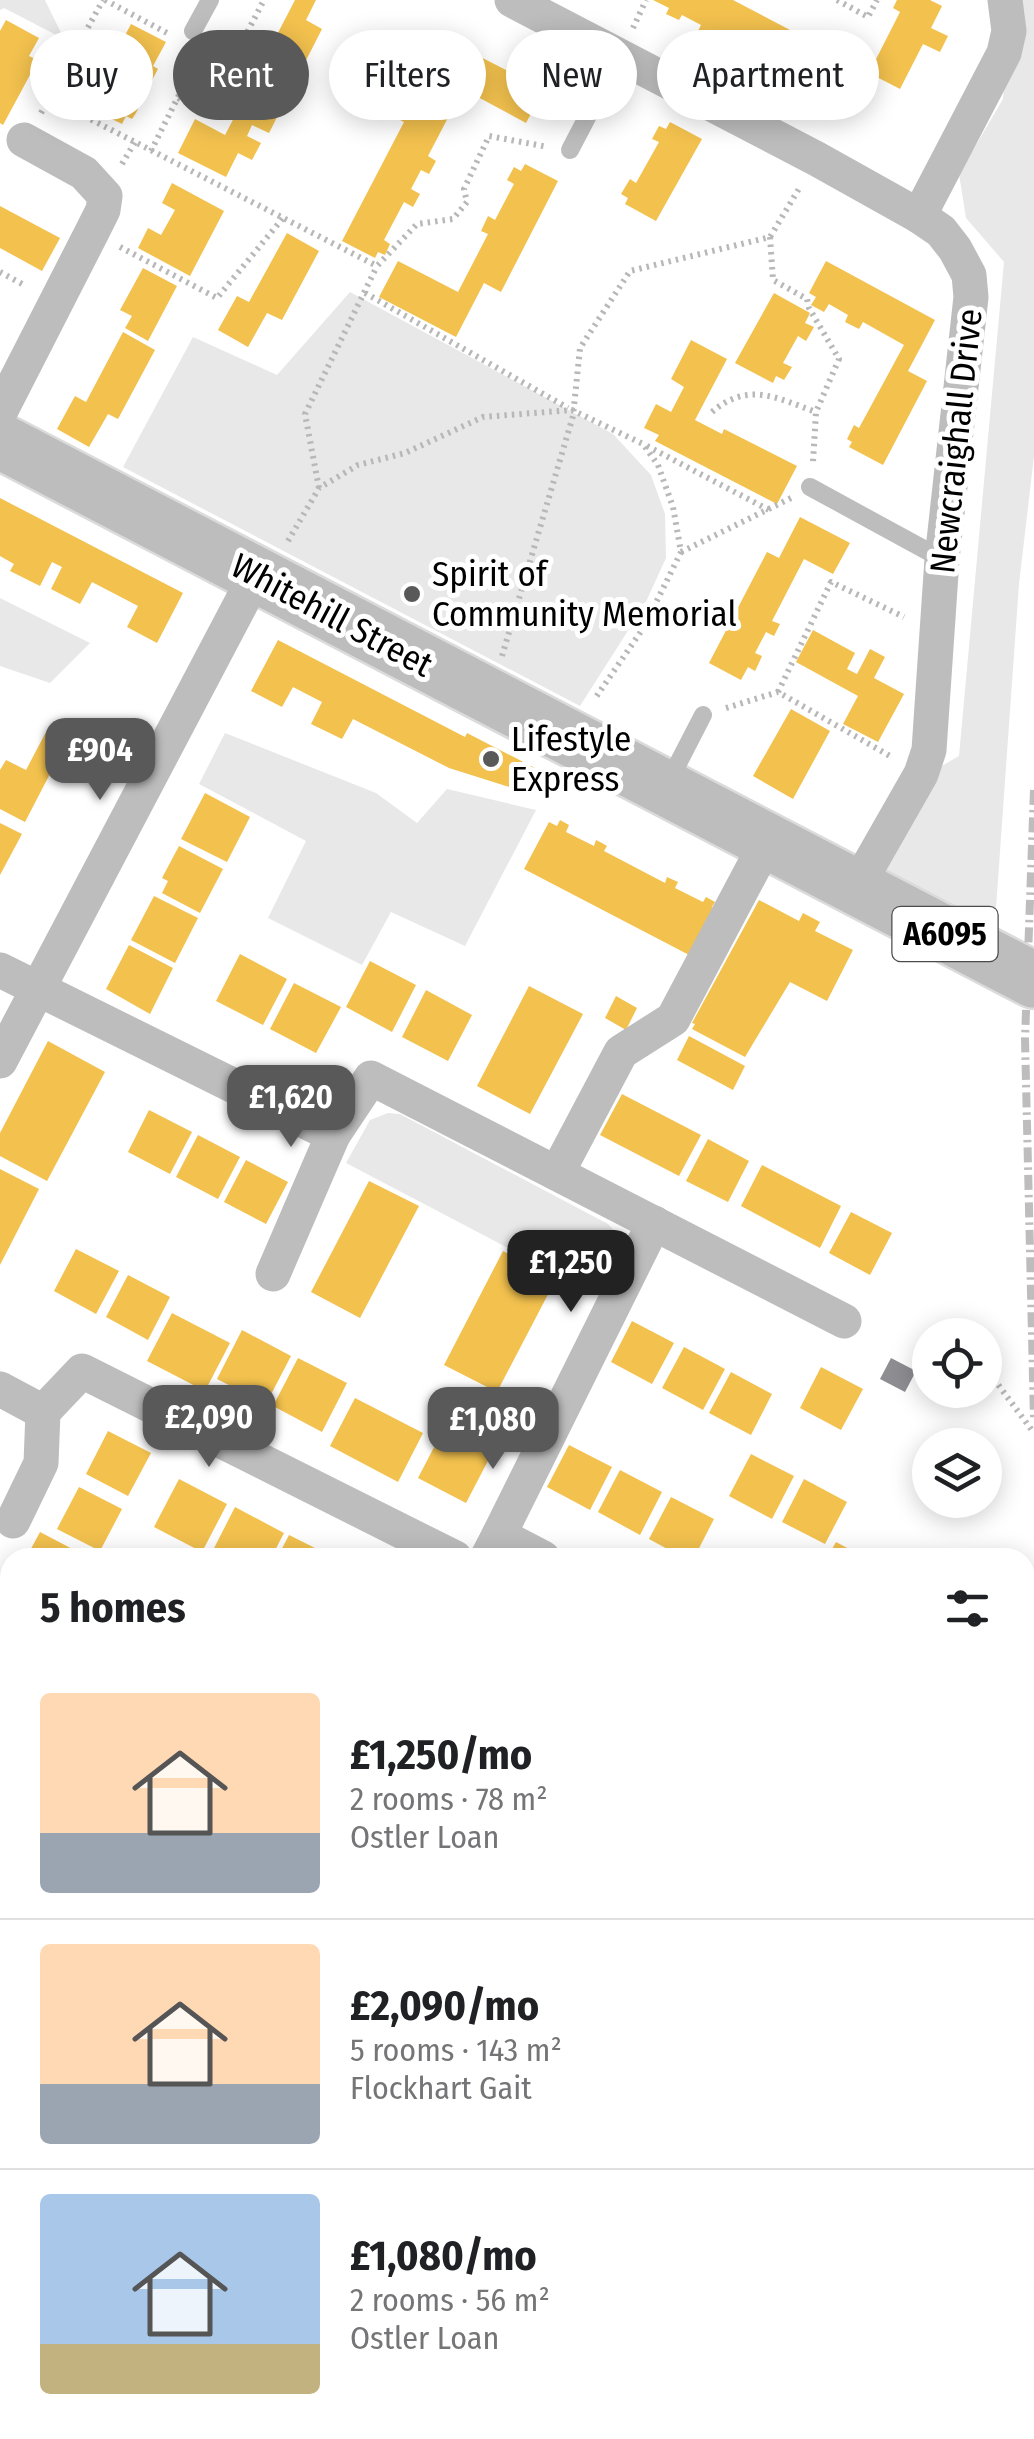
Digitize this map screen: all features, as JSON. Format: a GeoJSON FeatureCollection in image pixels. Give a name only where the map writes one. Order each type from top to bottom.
{"type":"FeatureCollection","features":[{"type":"Feature","properties":{"kind":"main road","name":"Whitehill Street"},"geometry":{"type":"LineString","coordinates":[[0,442],[856,888]]}},
{"type":"Feature","properties":{"kind":"main road","name":"A6095"},"geometry":{"type":"LineString","coordinates":[[856,888],[1034,980]]}},
{"type":"Feature","properties":{"kind":"street","name":"Newcraighall Drive"},"geometry":{"type":"LineString","coordinates":[[512,0],[569,30]]}},
{"type":"Feature","properties":{"kind":"street"},"geometry":{"type":"LineString","coordinates":[[919,216],[1004,53],[1009,30],[1005,0]]}},
{"type":"Feature","properties":{"kind":"street","name":"Newcraighall Drive"},"geometry":{"type":"LineString","coordinates":[[637,65],[817,158],[919,216],[941,231],[969,274],[971,297],[942,559],[929,750],[921,774],[856,888]]}},
{"type":"Feature","properties":{"kind":"street"},"geometry":{"type":"LineString","coordinates":[[0,412],[103,210],[104,196],[95,183],[24,140]]}},
{"type":"Feature","properties":{"kind":"street"},"geometry":{"type":"LineString","coordinates":[[0,1061],[261,578]]}},
{"type":"Feature","properties":{"kind":"street"},"geometry":{"type":"LineString","coordinates":[[556,1173],[621,1052],[673,1019],[768,840]]}},
{"type":"Feature","properties":{"kind":"street"},"geometry":{"type":"LineString","coordinates":[[0,970],[333,1134]]}},
{"type":"Feature","properties":{"kind":"street"},"geometry":{"type":"LineString","coordinates":[[273,1274],[333,1134],[371,1078],[844,1321]]}},
{"type":"Feature","properties":{"kind":"street"},"geometry":{"type":"LineString","coordinates":[[493,1546],[654,1223]]}},
{"type":"Feature","properties":{"kind":"street"},"geometry":{"type":"LineString","coordinates":[[13,1521],[41,1464],[43,1412],[82,1370],[435,1548]]}},
{"type":"Feature","properties":{"kind":"street"},"geometry":{"type":"LineString","coordinates":[[0,1389],[43,1412]]}},
{"type":"Feature","properties":{"kind":"lane"},"geometry":{"type":"LineString","coordinates":[[195,30],[210,0]]}},
{"type":"Feature","properties":{"kind":"lane"},"geometry":{"type":"LineString","coordinates":[[570,150],[586,120]]}},
{"type":"Feature","properties":{"kind":"lane"},"geometry":{"type":"LineString","coordinates":[[810,487],[942,559]]}},
{"type":"Feature","properties":{"kind":"lane"},"geometry":{"type":"LineString","coordinates":[[664,790],[703,715]]}},
{"type":"Feature","properties":{"kind":"path"},"geometry":{"type":"LineString","coordinates":[[86,30],[102,0]]}},
{"type":"Feature","properties":{"kind":"path"},"geometry":{"type":"LineString","coordinates":[[837,0],[868,17],[877,0]]}},
{"type":"Feature","properties":{"kind":"path"},"geometry":{"type":"LineString","coordinates":[[152,150],[173,108]]}},
{"type":"Feature","properties":{"kind":"path"},"geometry":{"type":"LineString","coordinates":[[24,140],[37,120]]}},
{"type":"Feature","properties":{"kind":"path"},"geometry":{"type":"LineString","coordinates":[[92,120],[377,266]]}},
{"type":"Feature","properties":{"kind":"path"},"geometry":{"type":"LineString","coordinates":[[319,488],[305,414],[377,266],[417,224],[453,219],[467,202],[464,189],[488,136],[570,150]]}},
{"type":"Feature","properties":{"kind":"path"},"geometry":{"type":"LineString","coordinates":[[681,552],[810,487],[816,412],[839,359],[807,298],[773,280],[770,237],[817,158]]}},
{"type":"Feature","properties":{"kind":"path"},"geometry":{"type":"LineString","coordinates":[[92,232],[217,298],[283,218]]}},
{"type":"Feature","properties":{"kind":"path"},"geometry":{"type":"LineString","coordinates":[[498,670],[572,410],[580,348],[630,271],[770,237]]}},
{"type":"Feature","properties":{"kind":"path"},"geometry":{"type":"LineString","coordinates":[[365,293],[572,410],[770,510]]}},
{"type":"Feature","properties":{"kind":"path"},"geometry":{"type":"LineString","coordinates":[[712,412],[727,399],[762,392],[816,412]]}},
{"type":"Feature","properties":{"kind":"path"},"geometry":{"type":"LineString","coordinates":[[261,578],[319,488],[358,465],[405,453],[483,417],[572,410]]}},
{"type":"Feature","properties":{"kind":"path"},"geometry":{"type":"LineString","coordinates":[[552,730],[565,707],[582,716],[644,627],[681,552],[674,507],[658,464],[643,444]]}},
{"type":"Feature","properties":{"kind":"path"},"geometry":{"type":"LineString","coordinates":[[778,692],[831,582],[939,634]]}},
{"type":"Feature","properties":{"kind":"path"},"geometry":{"type":"LineString","coordinates":[[703,715],[778,692],[921,774]]}},
{"type":"Feature","properties":{"kind":"path"},"geometry":{"type":"LineString","coordinates":[[1002,1390],[1034,1433]]}},
{"type":"Feature","properties":{"kind":"shaded area"},"geometry":{"type":"Polygon","coordinates":[[[0,0],[45,0],[60,30],[47,30],[4,8],[0,10],[0,0]]]}},
{"type":"Feature","properties":{"kind":"shaded area"},"geometry":{"type":"Polygon","coordinates":[[[1011,0],[1034,0],[1034,456],[1019,584],[994,936],[897,892],[876,858],[926,775],[959,756],[1004,262],[966,218],[959,174],[1003,99],[1011,0]]]}},
{"type":"Feature","properties":{"kind":"shaded area"},"geometry":{"type":"Polygon","coordinates":[[[350,292],[613,434],[651,475],[665,514],[666,558],[645,604],[580,706],[123,467],[193,337],[277,375],[350,292]]]}},
{"type":"Feature","properties":{"kind":"shaded area"},"geometry":{"type":"Polygon","coordinates":[[[0,598],[90,643],[50,683],[0,666],[0,598]]]}},
{"type":"Feature","properties":{"kind":"shaded area"},"geometry":{"type":"Polygon","coordinates":[[[225,733],[376,793],[417,823],[447,789],[536,810],[465,946],[391,912],[362,965],[268,918],[306,841],[199,784],[225,733]]]}},
{"type":"Feature","properties":{"kind":"shaded area"},"geometry":{"type":"Polygon","coordinates":[[[388,1113],[400,1114],[608,1224],[616,1233],[621,1253],[598,1295],[346,1163],[370,1120],[388,1113]]]}},
{"type":"Feature","properties":{"kind":"building: Homes"},"geometry":{"type":"Polygon","coordinates":[[[295,0],[316,0],[306,20],[322,29],[309,55],[309,30],[279,30],[295,0]]]}},
{"type":"Feature","properties":{"kind":"building: Homes"},"geometry":{"type":"Polygon","coordinates":[[[653,0],[733,0],[790,30],[698,30],[701,25],[682,15],[679,20],[666,14],[669,8],[653,0]]]}},
{"type":"Feature","properties":{"kind":"building: Homes"},"geometry":{"type":"Polygon","coordinates":[[[897,0],[930,0],[942,6],[931,28],[948,36],[940,52],[923,44],[900,89],[879,78],[879,53],[900,12],[893,8],[897,0]]]}},
{"type":"Feature","properties":{"kind":"building: Homes"},"geometry":{"type":"Polygon","coordinates":[[[6,20],[30,33],[30,75],[3,125],[0,123],[0,31],[6,20]]]}},
{"type":"Feature","properties":{"kind":"building: Homes"},"geometry":{"type":"Polygon","coordinates":[[[153,35],[166,42],[153,66],[153,35]]]}},
{"type":"Feature","properties":{"kind":"building: Homes"},"geometry":{"type":"Polygon","coordinates":[[[486,60],[506,70],[506,112],[486,101],[486,60]]]}},
{"type":"Feature","properties":{"kind":"building: Homes"},"geometry":{"type":"Polygon","coordinates":[[[194,120],[225,135],[233,120],[276,120],[269,133],[252,125],[247,136],[261,143],[252,160],[238,153],[226,177],[178,153],[194,120]]]}},
{"type":"Feature","properties":{"kind":"building: Homes"},"geometry":{"type":"Polygon","coordinates":[[[400,120],[447,120],[428,156],[436,161],[429,174],[421,170],[411,189],[420,194],[413,207],[404,202],[384,240],[390,244],[385,255],[378,252],[375,258],[342,241],[404,122],[400,120]]]}},
{"type":"Feature","properties":{"kind":"building: Homes"},"geometry":{"type":"Polygon","coordinates":[[[670,122],[702,139],[656,221],[625,204],[628,198],[621,194],[630,179],[636,183],[659,142],[652,139],[659,126],[666,129],[670,122]]]}},
{"type":"Feature","properties":{"kind":"building: Homes"},"geometry":{"type":"Polygon","coordinates":[[[525,164],[558,181],[501,292],[484,283],[456,337],[379,297],[398,261],[458,292],[488,234],[481,231],[488,216],[495,220],[514,184],[507,180],[514,167],[521,171],[525,164]]]}},
{"type":"Feature","properties":{"kind":"building: Homes"},"geometry":{"type":"Polygon","coordinates":[[[172,183],[224,211],[190,276],[138,248],[148,228],[161,235],[175,210],[162,203],[172,183]]]}},
{"type":"Feature","properties":{"kind":"building: Homes"},"geometry":{"type":"Polygon","coordinates":[[[0,206],[60,238],[42,271],[0,248],[0,206]]]}},
{"type":"Feature","properties":{"kind":"building: Homes"},"geometry":{"type":"Polygon","coordinates":[[[287,233],[319,251],[282,320],[267,313],[248,347],[218,330],[237,296],[249,302],[287,233]]]}},
{"type":"Feature","properties":{"kind":"building: Homes"},"geometry":{"type":"Polygon","coordinates":[[[826,261],[935,320],[908,371],[927,381],[883,465],[849,447],[852,442],[847,439],[854,425],[859,428],[904,345],[863,322],[859,329],[845,322],[848,315],[829,304],[824,312],[811,305],[816,297],[809,293],[826,261]]]}},
{"type":"Feature","properties":{"kind":"building: Homes"},"geometry":{"type":"Polygon","coordinates":[[[143,268],[177,286],[148,341],[125,328],[132,316],[120,310],[143,268]]]}},
{"type":"Feature","properties":{"kind":"building: Homes"},"geometry":{"type":"Polygon","coordinates":[[[774,293],[810,313],[805,323],[814,327],[806,341],[798,336],[783,363],[792,367],[784,380],[776,376],[773,383],[735,363],[774,293]]]}},
{"type":"Feature","properties":{"kind":"building: Homes"},"geometry":{"type":"Polygon","coordinates":[[[123,332],[155,350],[118,419],[108,414],[89,447],[57,429],[75,396],[86,402],[123,332]]]}},
{"type":"Feature","properties":{"kind":"building: Homes"},"geometry":{"type":"Polygon","coordinates":[[[691,340],[727,359],[695,420],[722,434],[724,429],[797,466],[777,504],[655,441],[659,435],[644,428],[656,404],[671,412],[684,387],[671,379],[691,340]]]}},
{"type":"Feature","properties":{"kind":"building: Homes"},"geometry":{"type":"Polygon","coordinates":[[[0,498],[183,593],[157,643],[127,627],[138,606],[92,582],[80,604],[51,589],[62,567],[52,562],[40,586],[10,571],[14,564],[0,556],[0,498]]]}},
{"type":"Feature","properties":{"kind":"building: Homes"},"geometry":{"type":"Polygon","coordinates":[[[800,517],[850,543],[833,574],[804,559],[772,621],[780,624],[774,636],[766,632],[755,653],[762,656],[755,671],[748,667],[741,680],[709,663],[767,552],[779,558],[800,517]]]}},
{"type":"Feature","properties":{"kind":"building: Homes"},"geometry":{"type":"Polygon","coordinates":[[[813,630],[855,653],[847,669],[857,674],[870,649],[885,657],[874,678],[904,694],[878,742],[843,724],[858,696],[796,662],[813,630]]]}},
{"type":"Feature","properties":{"kind":"building: Homes"},"geometry":{"type":"Polygon","coordinates":[[[278,640],[465,737],[467,733],[535,768],[522,791],[449,768],[353,719],[342,739],[311,724],[322,702],[293,687],[282,707],[251,691],[278,640]]]}},
{"type":"Feature","properties":{"kind":"building: Homes"},"geometry":{"type":"Polygon","coordinates":[[[791,709],[830,731],[793,799],[753,776],[791,709]]]}},
{"type":"Feature","properties":{"kind":"building: Homes"},"geometry":{"type":"Polygon","coordinates":[[[47,730],[67,741],[25,822],[0,809],[0,770],[6,760],[26,770],[47,730]]]}},
{"type":"Feature","properties":{"kind":"building: Homes"},"geometry":{"type":"Polygon","coordinates":[[[205,793],[250,817],[227,862],[181,839],[205,793]]]}},
{"type":"Feature","properties":{"kind":"building: Homes"},"geometry":{"type":"Polygon","coordinates":[[[560,820],[569,825],[566,832],[594,846],[596,840],[607,846],[604,851],[665,883],[667,877],[678,882],[675,888],[703,902],[706,897],[715,902],[712,907],[717,910],[693,957],[524,869],[549,822],[557,826],[560,820]]]}},
{"type":"Feature","properties":{"kind":"building: Homes"},"geometry":{"type":"Polygon","coordinates":[[[0,823],[22,834],[0,875],[0,823]]]}},
{"type":"Feature","properties":{"kind":"building: Homes"},"geometry":{"type":"Polygon","coordinates":[[[179,846],[223,869],[200,913],[162,893],[168,881],[162,878],[179,846]]]}},
{"type":"Feature","properties":{"kind":"building: Homes"},"geometry":{"type":"Polygon","coordinates":[[[154,896],[198,918],[175,963],[131,940],[154,896]]]}},
{"type":"Feature","properties":{"kind":"building: Homes"},"geometry":{"type":"Polygon","coordinates":[[[759,900],[799,921],[803,913],[820,922],[815,931],[853,950],[827,1001],[790,982],[745,1057],[692,1029],[692,1023],[759,900]]]}},
{"type":"Feature","properties":{"kind":"building: Homes"},"geometry":{"type":"Polygon","coordinates":[[[129,945],[173,968],[150,1014],[106,989],[129,945]]]}},
{"type":"Feature","properties":{"kind":"building: Homes"},"geometry":{"type":"Polygon","coordinates":[[[240,954],[287,979],[263,1025],[216,1001],[240,954]]]}},
{"type":"Feature","properties":{"kind":"building: Homes"},"geometry":{"type":"Polygon","coordinates":[[[370,961],[416,985],[392,1032],[346,1007],[370,961]]]}},
{"type":"Feature","properties":{"kind":"building: Homes"},"geometry":{"type":"Polygon","coordinates":[[[294,983],[341,1007],[316,1053],[270,1029],[294,983]]]}},
{"type":"Feature","properties":{"kind":"building: Homes"},"geometry":{"type":"Polygon","coordinates":[[[529,986],[583,1014],[530,1114],[477,1086],[529,986]]]}},
{"type":"Feature","properties":{"kind":"building: Homes"},"geometry":{"type":"Polygon","coordinates":[[[426,990],[472,1015],[448,1061],[402,1037],[426,990]]]}},
{"type":"Feature","properties":{"kind":"building: Homes"},"geometry":{"type":"Polygon","coordinates":[[[616,996],[637,1008],[626,1030],[605,1018],[616,996]]]}},
{"type":"Feature","properties":{"kind":"building: Homes"},"geometry":{"type":"Polygon","coordinates":[[[689,1036],[745,1066],[733,1090],[677,1060],[689,1036]]]}},
{"type":"Feature","properties":{"kind":"building: Homes"},"geometry":{"type":"Polygon","coordinates":[[[48,1041],[105,1072],[47,1181],[0,1156],[0,1133],[48,1041]]]}},
{"type":"Feature","properties":{"kind":"building: Homes"},"geometry":{"type":"Polygon","coordinates":[[[622,1094],[701,1135],[679,1176],[600,1135],[622,1094]]]}},
{"type":"Feature","properties":{"kind":"building: Homes"},"geometry":{"type":"Polygon","coordinates":[[[149,1110],[192,1132],[170,1174],[128,1152],[149,1110]]]}},
{"type":"Feature","properties":{"kind":"building: Homes"},"geometry":{"type":"Polygon","coordinates":[[[198,1135],[240,1157],[218,1199],[176,1177],[198,1135]]]}},
{"type":"Feature","properties":{"kind":"building: Homes"},"geometry":{"type":"Polygon","coordinates":[[[708,1139],[749,1161],[728,1202],[686,1181],[708,1139]]]}},
{"type":"Feature","properties":{"kind":"building: Homes"},"geometry":{"type":"Polygon","coordinates":[[[246,1160],[288,1182],[266,1224],[224,1202],[246,1160]]]}},
{"type":"Feature","properties":{"kind":"building: Homes"},"geometry":{"type":"Polygon","coordinates":[[[762,1165],[841,1206],[820,1248],[741,1206],[762,1165]]]}},
{"type":"Feature","properties":{"kind":"building: Homes"},"geometry":{"type":"Polygon","coordinates":[[[0,1169],[39,1189],[0,1265],[0,1169]]]}},
{"type":"Feature","properties":{"kind":"building: Homes"},"geometry":{"type":"Polygon","coordinates":[[[369,1181],[419,1206],[360,1318],[311,1292],[369,1181]]]}},
{"type":"Feature","properties":{"kind":"building: Homes"},"geometry":{"type":"Polygon","coordinates":[[[851,1212],[892,1233],[870,1275],[829,1253],[851,1212]]]}},
{"type":"Feature","properties":{"kind":"building: Homes"},"geometry":{"type":"Polygon","coordinates":[[[76,1249],[119,1271],[96,1314],[54,1291],[76,1249]]]}},
{"type":"Feature","properties":{"kind":"building: Homes"},"geometry":{"type":"Polygon","coordinates":[[[503,1251],[556,1279],[497,1392],[444,1365],[503,1251]]]}},
{"type":"Feature","properties":{"kind":"building: Homes"},"geometry":{"type":"Polygon","coordinates":[[[128,1275],[170,1297],[148,1340],[106,1317],[128,1275]]]}},
{"type":"Feature","properties":{"kind":"building: Homes"},"geometry":{"type":"Polygon","coordinates":[[[172,1313],[230,1343],[205,1391],[147,1361],[172,1313]]]}},
{"type":"Feature","properties":{"kind":"building: Homes"},"geometry":{"type":"Polygon","coordinates":[[[632,1321],[674,1343],[652,1384],[611,1362],[632,1321]]]}},
{"type":"Feature","properties":{"kind":"building: Homes"},"geometry":{"type":"Polygon","coordinates":[[[242,1330],[291,1356],[266,1404],[217,1379],[242,1330]]]}},
{"type":"Feature","properties":{"kind":"building: Homes"},"geometry":{"type":"Polygon","coordinates":[[[684,1347],[725,1369],[703,1410],[662,1388],[684,1347]]]}},
{"type":"Feature","properties":{"kind":"building: Homes"},"geometry":{"type":"Polygon","coordinates":[[[298,1358],[347,1383],[322,1432],[273,1406],[298,1358]]]}},
{"type":"Feature","properties":{"kind":"building: Homes"},"geometry":{"type":"Polygon","coordinates":[[[821,1367],[863,1389],[841,1430],[800,1408],[821,1367]]]}},
{"type":"Feature","properties":{"kind":"building: Homes"},"geometry":{"type":"Polygon","coordinates":[[[731,1372],[772,1394],[751,1435],[709,1413],[731,1372]]]}},
{"type":"Feature","properties":{"kind":"building: Homes"},"geometry":{"type":"Polygon","coordinates":[[[355,1398],[423,1433],[398,1482],[330,1446],[355,1398]]]}},
{"type":"Feature","properties":{"kind":"building: Homes"},"geometry":{"type":"Polygon","coordinates":[[[443,1430],[491,1455],[466,1503],[418,1478],[443,1430]]]}},
{"type":"Feature","properties":{"kind":"building: Homes"},"geometry":{"type":"Polygon","coordinates":[[[108,1431],[151,1453],[128,1496],[86,1474],[108,1431]]]}},
{"type":"Feature","properties":{"kind":"building: Homes"},"geometry":{"type":"Polygon","coordinates":[[[569,1445],[612,1467],[590,1510],[547,1487],[569,1445]]]}},
{"type":"Feature","properties":{"kind":"building: Homes"},"geometry":{"type":"Polygon","coordinates":[[[751,1454],[794,1476],[772,1519],[729,1496],[751,1454]]]}},
{"type":"Feature","properties":{"kind":"building: Homes"},"geometry":{"type":"Polygon","coordinates":[[[620,1470],[662,1492],[640,1535],[598,1512],[620,1470]]]}},
{"type":"Feature","properties":{"kind":"building: Homes"},"geometry":{"type":"Polygon","coordinates":[[[179,1479],[227,1504],[204,1548],[194,1548],[154,1527],[179,1479]]]}},
{"type":"Feature","properties":{"kind":"building: Homes"},"geometry":{"type":"Polygon","coordinates":[[[804,1479],[847,1502],[825,1544],[782,1522],[804,1479]]]}},
{"type":"Feature","properties":{"kind":"building: Homes"},"geometry":{"type":"Polygon","coordinates":[[[79,1487],[122,1509],[102,1548],[57,1529],[79,1487]]]}},
{"type":"Feature","properties":{"kind":"building: Homes"},"geometry":{"type":"Polygon","coordinates":[[[671,1497],[714,1519],[699,1548],[666,1548],[649,1539],[671,1497]]]}},
{"type":"Feature","properties":{"kind":"building: Homes"},"geometry":{"type":"Polygon","coordinates":[[[235,1507],[284,1533],[276,1548],[214,1548],[235,1507]]]}},
{"type":"Feature","properties":{"kind":"building: Homes"},"geometry":{"type":"Polygon","coordinates":[[[40,1532],[71,1548],[31,1548],[40,1532]]]}},
{"type":"Feature","properties":{"kind":"building: Homes"},"geometry":{"type":"Polygon","coordinates":[[[289,1535],[315,1548],[282,1548],[289,1535]]]}},
{"type":"Feature","properties":{"kind":"building: Industry"},"geometry":{"type":"Polygon","coordinates":[[[891,1358],[912,1369],[905,1392],[880,1379],[891,1358]]]}},
{"type":"Feature","properties":{"kind":"railway"},"geometry":{"type":"LineString","coordinates":[[1034,790],[1025,1039],[1034,1419]]}},
{"type":"Feature","properties":{"kind":"place","name":"Spirit of Community Memorial"},"geometry":{"type":"Point","coordinates":[412,594]}},
{"type":"Feature","properties":{"kind":"place","name":"Lifestyle Express"},"geometry":{"type":"Point","coordinates":[491,759]}}]}
